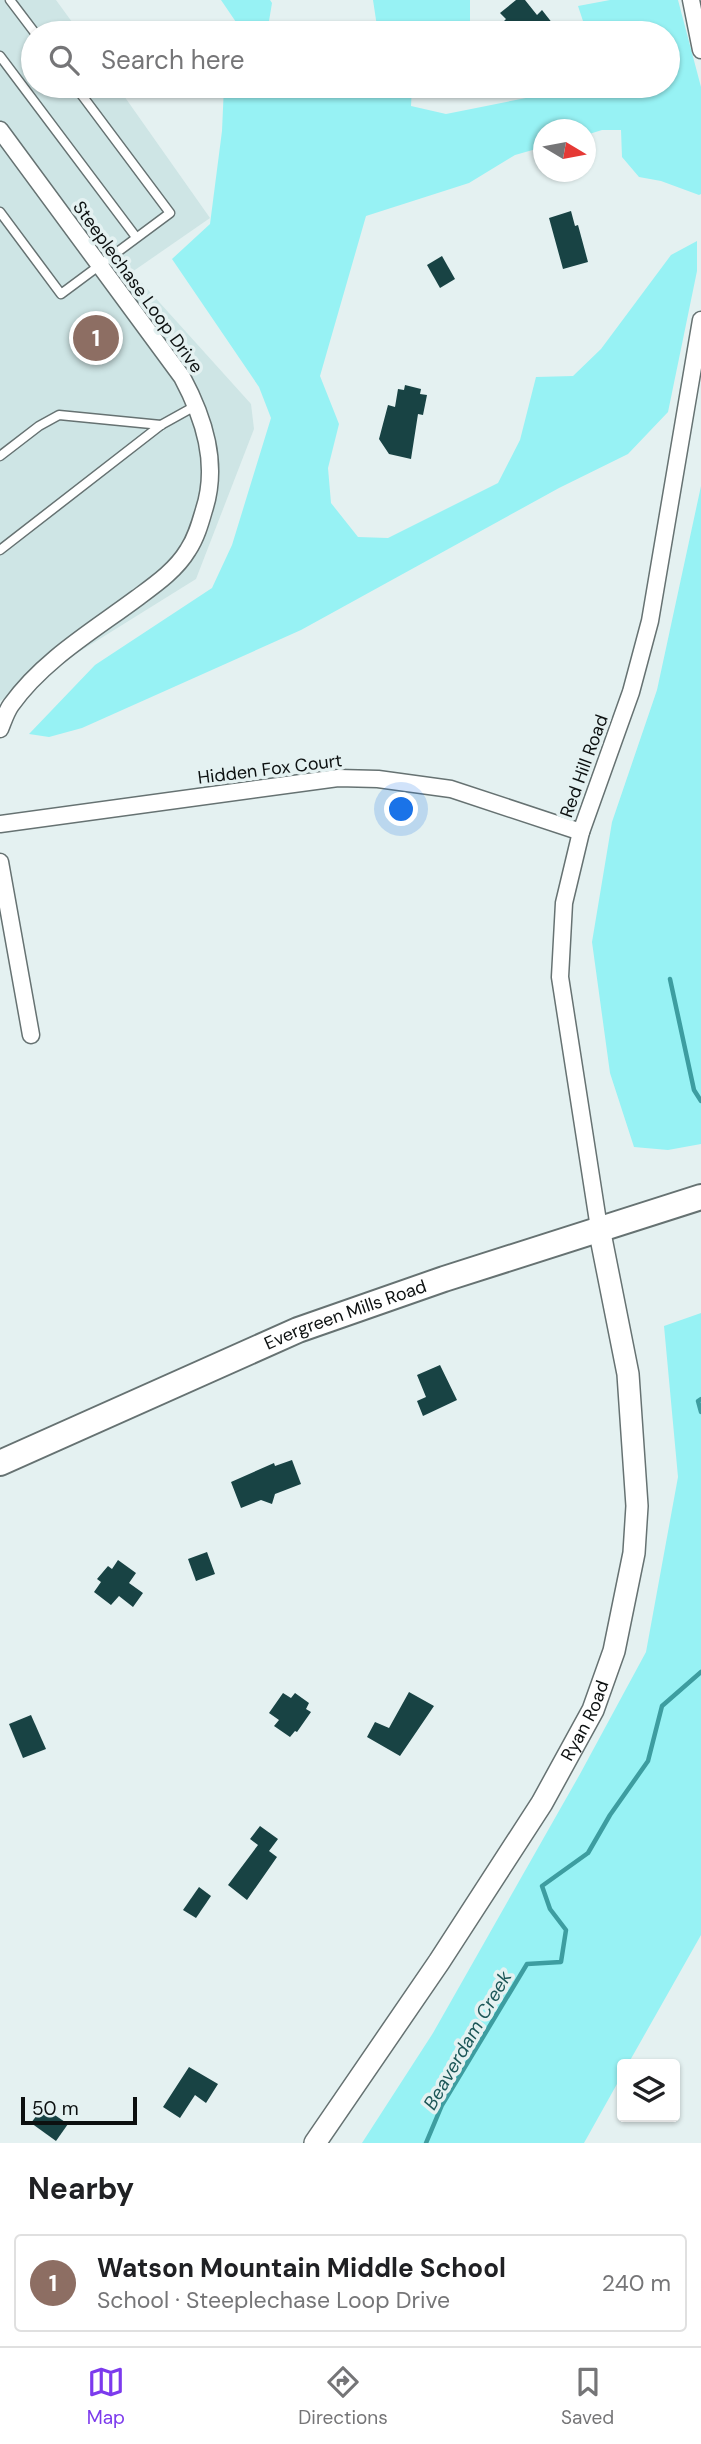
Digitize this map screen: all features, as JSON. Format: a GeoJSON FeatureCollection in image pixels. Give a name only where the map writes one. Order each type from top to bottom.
{"type":"FeatureCollection","features":[{"type":"Feature","properties":{"kind":"main road","name":"Evergreen Mills Road"},"geometry":{"type":"LineString","coordinates":[[0,1463],[298,1329],[599,1227],[701,1197]]}},
{"type":"Feature","properties":{"kind":"main road","name":"Ryan Road"},"geometry":{"type":"LineString","coordinates":[[315,2143],[454,1940],[535,1815],[593,1710],[614,1651],[634,1553],[637,1506],[628,1374],[599,1227]]}},
{"type":"Feature","properties":{"kind":"street"},"geometry":{"type":"LineString","coordinates":[[691,0],[701,50]]}},
{"type":"Feature","properties":{"kind":"street","name":"Steeplechase Loop Drive"},"geometry":{"type":"LineString","coordinates":[[0,130],[182,377],[197,405],[211,470],[209,496],[188,550],[167,576],[33,678],[9,707],[1,724]]}},
{"type":"Feature","properties":{"kind":"street","name":"Red Hill Road"},"geometry":{"type":"LineString","coordinates":[[599,1227],[560,977],[564,903],[581,832],[631,692],[647,633],[701,320]]}},
{"type":"Feature","properties":{"kind":"street","name":"Hidden Fox Court"},"geometry":{"type":"LineString","coordinates":[[0,824],[338,778],[378,779],[451,789],[581,832]]}},
{"type":"Feature","properties":{"kind":"street"},"geometry":{"type":"LineString","coordinates":[[0,862],[31,1035]]}},
{"type":"Feature","properties":{"kind":"lane"},"geometry":{"type":"LineString","coordinates":[[10,0],[26,21]]}},
{"type":"Feature","properties":{"kind":"lane"},"geometry":{"type":"LineString","coordinates":[[0,56],[21,84]]}},
{"type":"Feature","properties":{"kind":"lane"},"geometry":{"type":"LineString","coordinates":[[32,98],[136,237]]}},
{"type":"Feature","properties":{"kind":"lane"},"geometry":{"type":"LineString","coordinates":[[0,212],[61,294],[170,213],[84,98]]}},
{"type":"Feature","properties":{"kind":"lane"},"geometry":{"type":"LineString","coordinates":[[0,550],[161,425],[197,405]]}},
{"type":"Feature","properties":{"kind":"lane"},"geometry":{"type":"LineString","coordinates":[[0,456],[39,426],[59,415],[161,425]]}},
{"type":"Feature","properties":{"kind":"shaded area"},"geometry":{"type":"Polygon","coordinates":[[[0,0],[56,0],[71,21],[21,21],[21,98],[125,98],[210,218],[132,272],[251,404],[254,429],[196,579],[0,701],[0,0]]]}},
{"type":"Feature","properties":{"kind":"shaded area"},"geometry":{"type":"Polygon","coordinates":[[[221,0],[270,0],[272,3],[269,21],[235,21],[221,0]]]}},
{"type":"Feature","properties":{"kind":"shaded area"},"geometry":{"type":"Polygon","coordinates":[[[373,0],[470,0],[470,21],[376,21],[373,0]]]}},
{"type":"Feature","properties":{"kind":"shaded area"},"geometry":{"type":"Polygon","coordinates":[[[610,0],[678,0],[701,87],[701,194],[639,177],[622,157],[621,130],[596,132],[596,119],[533,119],[533,150],[515,155],[469,183],[366,216],[320,376],[339,424],[328,468],[331,503],[358,537],[388,538],[498,483],[520,440],[536,377],[573,376],[601,349],[671,255],[697,241],[697,271],[668,412],[628,454],[559,488],[301,630],[82,728],[49,737],[29,734],[95,665],[212,588],[232,545],[271,418],[259,387],[172,259],[210,224],[223,98],[411,98],[411,106],[446,114],[526,98],[680,98],[680,21],[583,21],[578,6],[610,0]]]}},
{"type":"Feature","properties":{"kind":"shaded area"},"geometry":{"type":"Polygon","coordinates":[[[701,486],[701,1144],[668,1150],[634,1147],[610,1073],[592,942],[612,822],[657,690],[701,486]]]}},
{"type":"Feature","properties":{"kind":"shaded area"},"geometry":{"type":"Polygon","coordinates":[[[701,1313],[701,1935],[631,2059],[617,2059],[617,2084],[584,2143],[362,2143],[433,2033],[646,1652],[678,1477],[664,1326],[701,1313]]]}},
{"type":"Feature","properties":{"kind":"building"},"geometry":{"type":"Polygon","coordinates":[[[516,0],[525,0],[537,15],[542,10],[551,21],[504,21],[506,19],[500,13],[516,0]]]}},
{"type":"Feature","properties":{"kind":"building"},"geometry":{"type":"Polygon","coordinates":[[[571,211],[575,226],[578,225],[588,262],[563,269],[549,218],[571,211]]]}},
{"type":"Feature","properties":{"kind":"building"},"geometry":{"type":"Polygon","coordinates":[[[442,256],[455,279],[440,288],[427,265],[442,256]]]}},
{"type":"Feature","properties":{"kind":"building"},"geometry":{"type":"Polygon","coordinates":[[[405,385],[421,389],[420,394],[427,395],[423,415],[418,414],[411,459],[389,454],[379,439],[388,405],[395,407],[398,389],[404,390],[405,385]]]}},
{"type":"Feature","properties":{"kind":"building"},"geometry":{"type":"Polygon","coordinates":[[[440,1365],[457,1400],[423,1416],[417,1401],[426,1397],[417,1375],[440,1365]]]}},
{"type":"Feature","properties":{"kind":"building"},"geometry":{"type":"Polygon","coordinates":[[[292,1460],[301,1484],[275,1494],[272,1504],[261,1500],[241,1508],[231,1482],[274,1463],[275,1466],[292,1460]]]}},
{"type":"Feature","properties":{"kind":"building"},"geometry":{"type":"Polygon","coordinates":[[[207,1552],[215,1574],[196,1581],[188,1559],[207,1552]]]}},
{"type":"Feature","properties":{"kind":"building"},"geometry":{"type":"Polygon","coordinates":[[[118,1560],[136,1573],[129,1583],[143,1593],[133,1607],[119,1596],[111,1605],[94,1592],[101,1582],[97,1579],[108,1566],[112,1569],[118,1560]]]}},
{"type":"Feature","properties":{"kind":"building"},"geometry":{"type":"Polygon","coordinates":[[[409,1692],[434,1706],[400,1756],[367,1737],[375,1722],[389,1728],[409,1692]]]}},
{"type":"Feature","properties":{"kind":"building"},"geometry":{"type":"Polygon","coordinates":[[[283,1693],[291,1698],[295,1693],[309,1703],[306,1709],[311,1712],[297,1732],[290,1737],[274,1726],[279,1720],[269,1713],[283,1693]]]}},
{"type":"Feature","properties":{"kind":"building"},"geometry":{"type":"Polygon","coordinates":[[[31,1715],[46,1749],[23,1758],[9,1724],[31,1715]]]}},
{"type":"Feature","properties":{"kind":"building"},"geometry":{"type":"Polygon","coordinates":[[[260,1826],[278,1839],[269,1851],[277,1857],[247,1900],[228,1885],[258,1845],[250,1839],[260,1826]]]}},
{"type":"Feature","properties":{"kind":"building"},"geometry":{"type":"Polygon","coordinates":[[[199,1887],[211,1896],[196,1918],[183,1910],[199,1887]]]}},
{"type":"Feature","properties":{"kind":"building"},"geometry":{"type":"Polygon","coordinates":[[[189,2067],[218,2084],[206,2103],[195,2095],[180,2118],[163,2107],[189,2067]]]}},
{"type":"Feature","properties":{"kind":"building"},"geometry":{"type":"Polygon","coordinates":[[[43,2107],[68,2124],[56,2141],[31,2123],[43,2107]]]}},
{"type":"Feature","properties":{"kind":"waterway","name":"Beaverdam Creek"},"geometry":{"type":"LineString","coordinates":[[670,979],[694,1090],[701,1101]]}},
{"type":"Feature","properties":{"kind":"waterway","name":"Beaverdam Creek"},"geometry":{"type":"LineString","coordinates":[[701,1399],[698,1401],[701,1412]]}},
{"type":"Feature","properties":{"kind":"waterway","name":"Beaverdam Creek"},"geometry":{"type":"LineString","coordinates":[[426,2143],[442,2105],[527,1964],[561,1962],[566,1930],[550,1909],[542,1886],[588,1853],[610,1815],[648,1761],[662,1706],[701,1672]]}},
{"type":"Feature","properties":{"kind":"place","name":"Watson Mountain Middle School"},"geometry":{"type":"Point","coordinates":[96,338]}}]}
